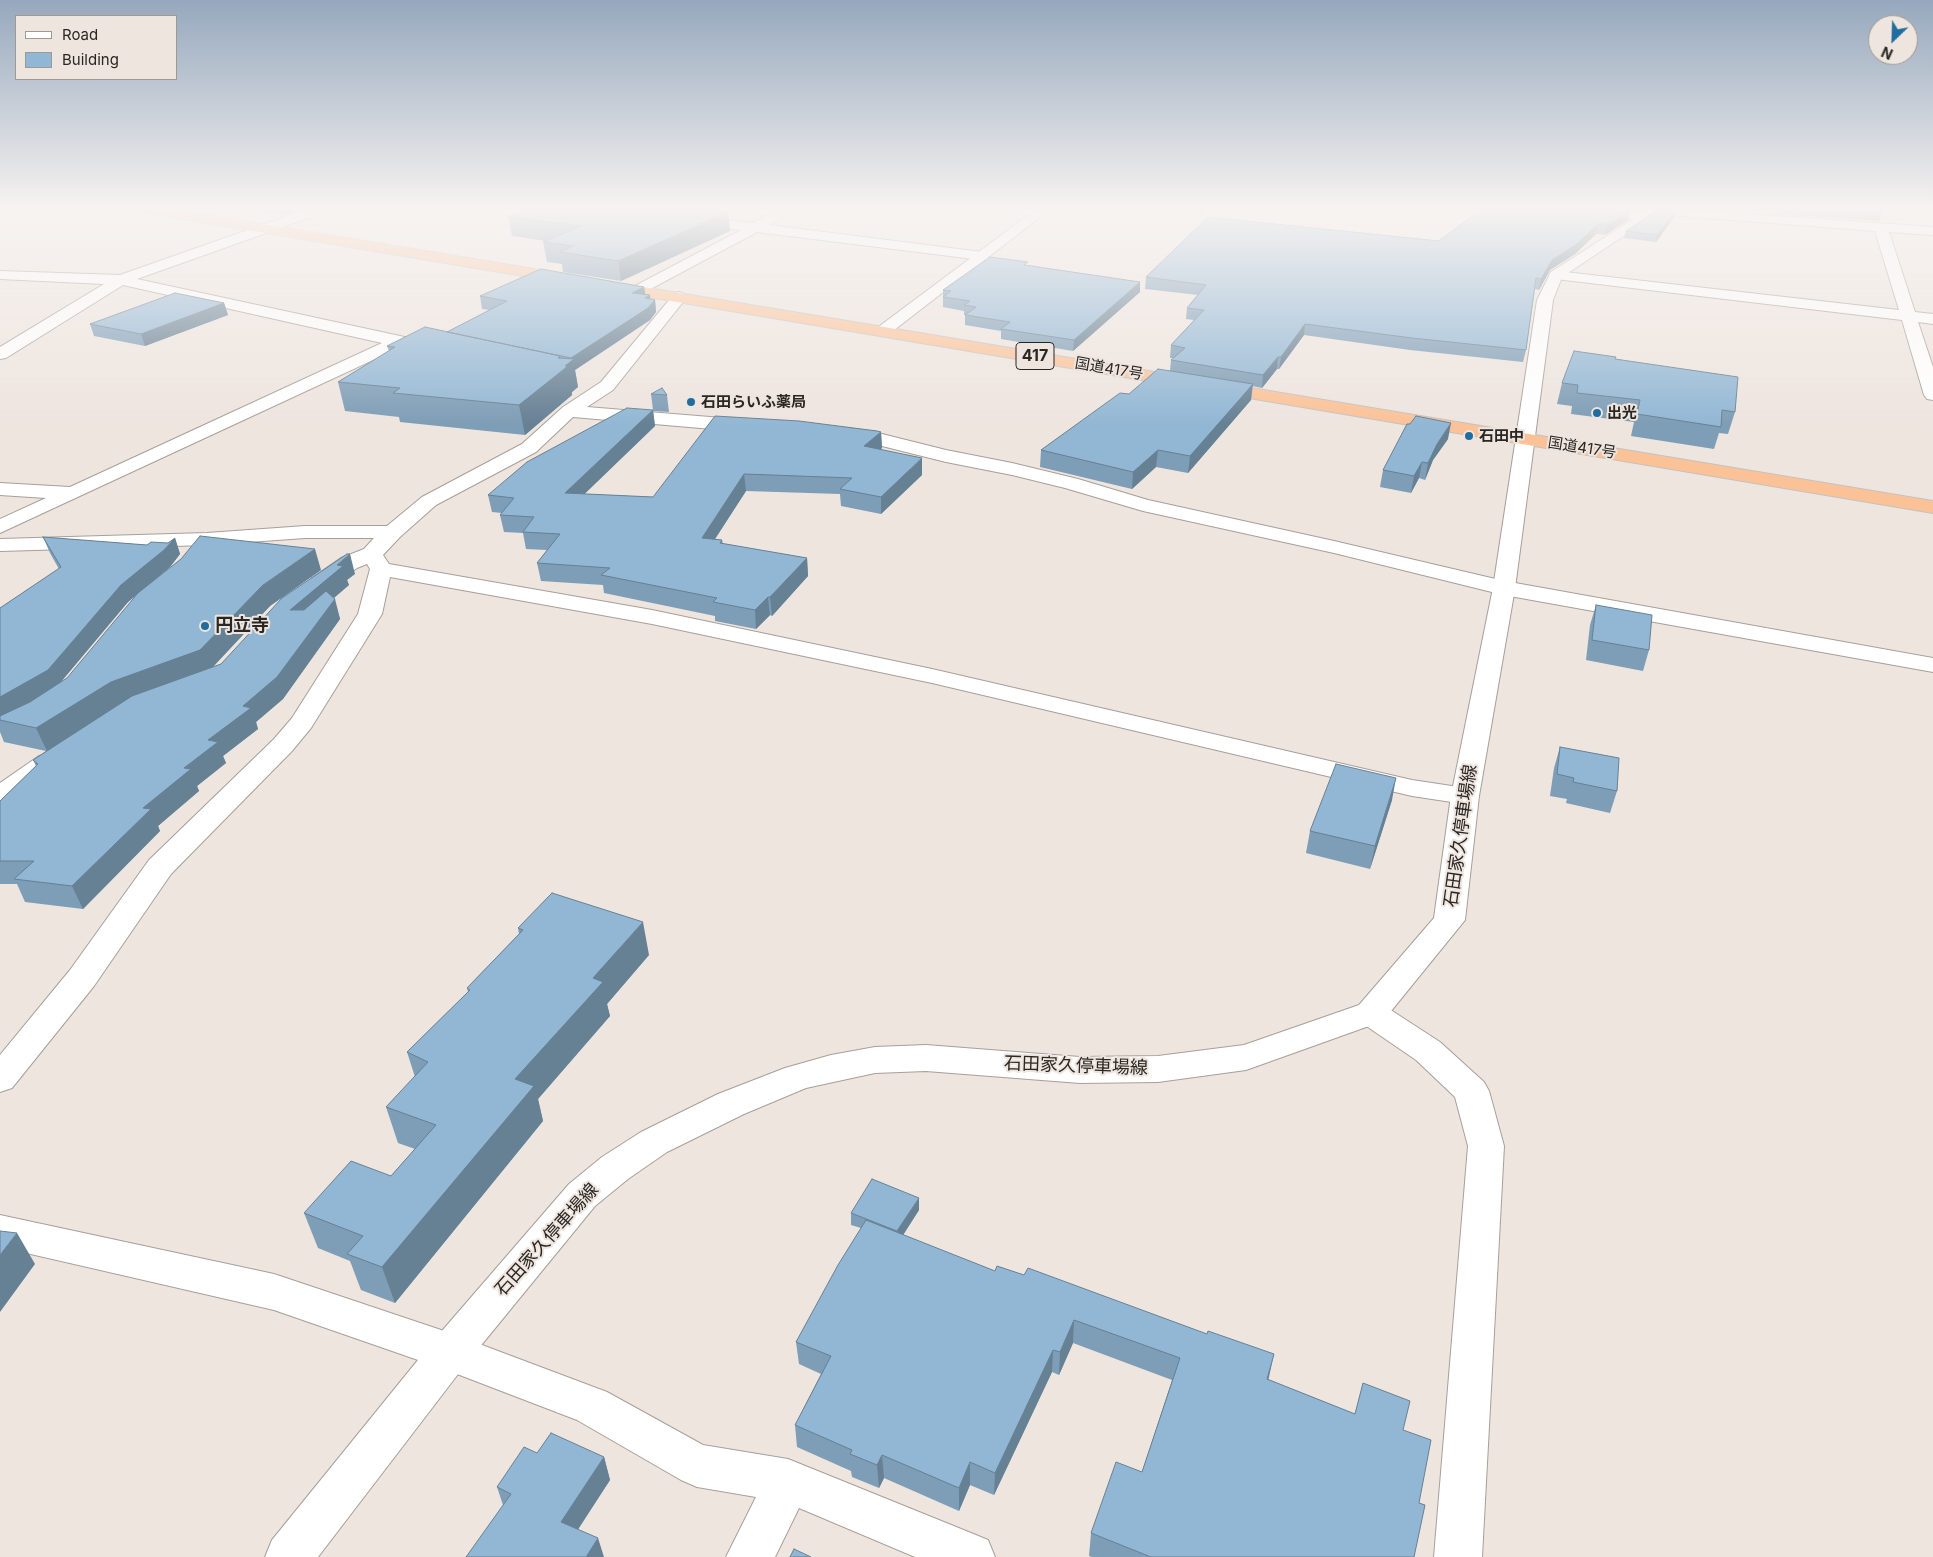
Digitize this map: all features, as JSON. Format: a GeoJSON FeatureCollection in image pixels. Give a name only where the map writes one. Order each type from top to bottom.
{"type":"FeatureCollection","features":[{"type":"Feature","properties":{"kind":"highway","name":"国道417号"},"geometry":{"type":"LineString","coordinates":[[576,280],[1933,507]]}},
{"type":"Feature","properties":{"kind":"street"},"geometry":{"type":"LineString","coordinates":[[111,280],[121,280],[447,352]]}},
{"type":"Feature","properties":{"kind":"street"},"geometry":{"type":"LineString","coordinates":[[0,354],[121,280]]}},
{"type":"Feature","properties":{"kind":"street"},"geometry":{"type":"LineString","coordinates":[[638,290],[658,280]]}},
{"type":"Feature","properties":{"kind":"street"},"geometry":{"type":"LineString","coordinates":[[883,331],[951,280]]}},
{"type":"Feature","properties":{"kind":"street","name":"石田家久停車場線"},"geometry":{"type":"LineString","coordinates":[[289,1557],[450,1352],[582,1195],[615,1168],[654,1142],[731,1104],[797,1077],[831,1068],[875,1060],[926,1058],[1080,1070],[1158,1069],[1246,1057],[1371,1013],[1450,920],[1465,796],[1504,588],[1545,300],[1554,280]]}},
{"type":"Feature","properties":{"kind":"street"},"geometry":{"type":"LineString","coordinates":[[1596,280],[1933,319]]}},
{"type":"Feature","properties":{"kind":"street"},"geometry":{"type":"LineString","coordinates":[[1898,280],[1933,394]]}},
{"type":"Feature","properties":{"kind":"street"},"geometry":{"type":"LineString","coordinates":[[0,1079],[82,978],[160,867],[283,745],[302,722],[370,614],[377,562],[392,532],[429,501],[529,448],[569,411],[607,386],[678,297]]}},
{"type":"Feature","properties":{"kind":"street"},"geometry":{"type":"LineString","coordinates":[[0,528],[70,493],[400,341]]}},
{"type":"Feature","properties":{"kind":"street"},"geometry":{"type":"LineString","coordinates":[[580,381],[607,386]]}},
{"type":"Feature","properties":{"kind":"street"},"geometry":{"type":"LineString","coordinates":[[569,411],[770,427]]}},
{"type":"Feature","properties":{"kind":"street"},"geometry":{"type":"LineString","coordinates":[[829,432],[878,438],[946,456],[1071,483],[1143,505],[1334,547],[1504,588],[1933,665]]}},
{"type":"Feature","properties":{"kind":"street"},"geometry":{"type":"LineString","coordinates":[[0,489],[70,493]]}},
{"type":"Feature","properties":{"kind":"street"},"geometry":{"type":"LineString","coordinates":[[0,545],[207,539],[305,532],[392,532]]}},
{"type":"Feature","properties":{"kind":"street"},"geometry":{"type":"LineString","coordinates":[[190,559],[207,539]]}},
{"type":"Feature","properties":{"kind":"street"},"geometry":{"type":"LineString","coordinates":[[302,595],[349,563],[377,562],[932,676],[1412,788],[1465,796]]}},
{"type":"Feature","properties":{"kind":"street"},"geometry":{"type":"LineString","coordinates":[[0,795],[65,751]]}},
{"type":"Feature","properties":{"kind":"street"},"geometry":{"type":"LineString","coordinates":[[1371,1013],[1428,1051],[1471,1091],[1486,1146],[1458,1557]]}},
{"type":"Feature","properties":{"kind":"street"},"geometry":{"type":"LineString","coordinates":[[0,1231],[274,1292],[450,1352],[592,1406],[697,1465],[788,1481],[971,1557]]}},
{"type":"Feature","properties":{"kind":"street"},"geometry":{"type":"LineString","coordinates":[[750,1557],[788,1481]]}},
{"type":"Feature","properties":{"kind":"building"},"geometry":{"type":"Polygon","coordinates":[[[517,280],[602,280],[644,287],[632,293],[650,295],[645,298],[655,300],[648,308],[571,358],[447,332],[507,301],[480,296],[517,280]]]}},
{"type":"Feature","properties":{"kind":"building"},"geometry":{"type":"Polygon","coordinates":[[[958,280],[1124,280],[1140,282],[1074,340],[1001,329],[1010,322],[965,315],[976,307],[964,305],[970,301],[943,297],[951,291],[943,290],[958,280]]]}},
{"type":"Feature","properties":{"kind":"building"},"geometry":{"type":"Polygon","coordinates":[[[1166,280],[1536,280],[1526,350],[1305,324],[1281,357],[1278,357],[1263,375],[1171,360],[1185,348],[1171,345],[1204,310],[1187,308],[1206,285],[1166,280]]]}},
{"type":"Feature","properties":{"kind":"building"},"geometry":{"type":"Polygon","coordinates":[[[175,293],[224,303],[141,334],[90,324],[175,293]]]}},
{"type":"Feature","properties":{"kind":"building"},"geometry":{"type":"Polygon","coordinates":[[[425,327],[560,356],[558,358],[574,359],[565,366],[568,366],[519,405],[393,393],[400,388],[338,382],[395,347],[387,346],[425,327]]]}},
{"type":"Feature","properties":{"kind":"building"},"geometry":{"type":"Polygon","coordinates":[[[1574,351],[1738,377],[1735,412],[1722,410],[1721,427],[1637,414],[1640,400],[1577,393],[1578,385],[1562,383],[1574,351]]]}},
{"type":"Feature","properties":{"kind":"building"},"geometry":{"type":"Polygon","coordinates":[[[1158,369],[1253,384],[1190,456],[1158,450],[1133,472],[1041,450],[1120,393],[1129,394],[1158,369]]]}},
{"type":"Feature","properties":{"kind":"building"},"geometry":{"type":"Polygon","coordinates":[[[662,388],[667,395],[651,394],[662,388]]]}},
{"type":"Feature","properties":{"kind":"building"},"geometry":{"type":"Polygon","coordinates":[[[627,408],[653,410],[565,493],[653,497],[715,416],[799,421],[877,431],[881,432],[864,446],[922,458],[881,497],[840,489],[852,478],[744,474],[702,538],[722,540],[720,543],[807,558],[755,610],[713,602],[717,598],[601,575],[610,568],[537,563],[560,534],[523,532],[534,517],[500,515],[514,498],[488,495],[527,462],[627,408]]]}},
{"type":"Feature","properties":{"kind":"building"},"geometry":{"type":"Polygon","coordinates":[[[1416,416],[1451,423],[1437,444],[1428,463],[1422,462],[1414,476],[1383,470],[1407,424],[1410,424],[1416,416]]]}},
{"type":"Feature","properties":{"kind":"building"},"geometry":{"type":"Polygon","coordinates":[[[200,536],[315,549],[263,585],[200,650],[111,682],[36,728],[0,720],[0,716],[30,702],[67,678],[138,593],[181,559],[200,536]]]}},
{"type":"Feature","properties":{"kind":"building"},"geometry":{"type":"Polygon","coordinates":[[[43,537],[147,545],[151,542],[168,543],[175,538],[164,550],[121,585],[48,670],[0,697],[0,608],[61,567],[43,537]]]}},
{"type":"Feature","properties":{"kind":"building"},"geometry":{"type":"Polygon","coordinates":[[[347,554],[350,554],[337,565],[343,566],[290,610],[304,610],[326,591],[335,599],[277,677],[243,706],[251,708],[208,740],[218,742],[184,768],[191,769],[143,808],[151,809],[72,886],[14,879],[34,861],[0,861],[0,801],[38,764],[33,760],[132,696],[221,664],[282,598],[347,554]]]}},
{"type":"Feature","properties":{"kind":"building"},"geometry":{"type":"Polygon","coordinates":[[[1596,605],[1652,615],[1649,650],[1592,640],[1596,605]]]}},
{"type":"Feature","properties":{"kind":"building"},"geometry":{"type":"Polygon","coordinates":[[[1560,747],[1619,758],[1617,791],[1573,782],[1574,778],[1557,774],[1560,747]]]}},
{"type":"Feature","properties":{"kind":"building"},"geometry":{"type":"Polygon","coordinates":[[[1336,764],[1396,778],[1375,846],[1310,831],[1336,764]]]}},
{"type":"Feature","properties":{"kind":"building"},"geometry":{"type":"Polygon","coordinates":[[[552,893],[643,922],[593,978],[603,982],[515,1079],[534,1086],[382,1267],[347,1254],[363,1236],[304,1213],[351,1161],[391,1176],[436,1125],[386,1107],[428,1062],[407,1052],[470,990],[467,988],[523,930],[518,928],[552,893]]]}},
{"type":"Feature","properties":{"kind":"building"},"geometry":{"type":"Polygon","coordinates":[[[872,1179],[919,1198],[897,1231],[851,1213],[872,1179]]]}},
{"type":"Feature","properties":{"kind":"building"},"geometry":{"type":"Polygon","coordinates":[[[866,1220],[995,1271],[997,1266],[1024,1275],[1028,1268],[1207,1334],[1208,1331],[1274,1354],[1267,1379],[1355,1414],[1363,1383],[1410,1401],[1403,1430],[1431,1440],[1419,1503],[1425,1505],[1414,1557],[1151,1557],[1091,1533],[1116,1462],[1142,1472],[1180,1358],[1074,1320],[1060,1352],[1053,1350],[995,1473],[970,1462],[959,1488],[882,1455],[877,1465],[850,1454],[852,1450],[795,1425],[831,1356],[796,1342],[838,1265],[866,1220]]]}},
{"type":"Feature","properties":{"kind":"building"},"geometry":{"type":"Polygon","coordinates":[[[0,1231],[17,1233],[0,1255],[0,1231]]]}},
{"type":"Feature","properties":{"kind":"building"},"geometry":{"type":"Polygon","coordinates":[[[551,1433],[604,1457],[561,1522],[598,1538],[586,1557],[466,1557],[511,1494],[497,1487],[524,1447],[537,1453],[551,1433]]]}},
{"type":"Feature","properties":{"kind":"building"},"geometry":{"type":"Polygon","coordinates":[[[794,1549],[811,1557],[790,1557],[794,1549]]]}},
{"type":"Feature","properties":{"kind":"place","name":"石田らいふ薬局"},"geometry":{"type":"Point","coordinates":[691,402]}},
{"type":"Feature","properties":{"kind":"place","name":"出光"},"geometry":{"type":"Point","coordinates":[1597,413]}},
{"type":"Feature","properties":{"kind":"place","name":"石田中"},"geometry":{"type":"Point","coordinates":[1469,436]}},
{"type":"Feature","properties":{"kind":"place","name":"円立寺"},"geometry":{"type":"Point","coordinates":[205,626]}}]}
